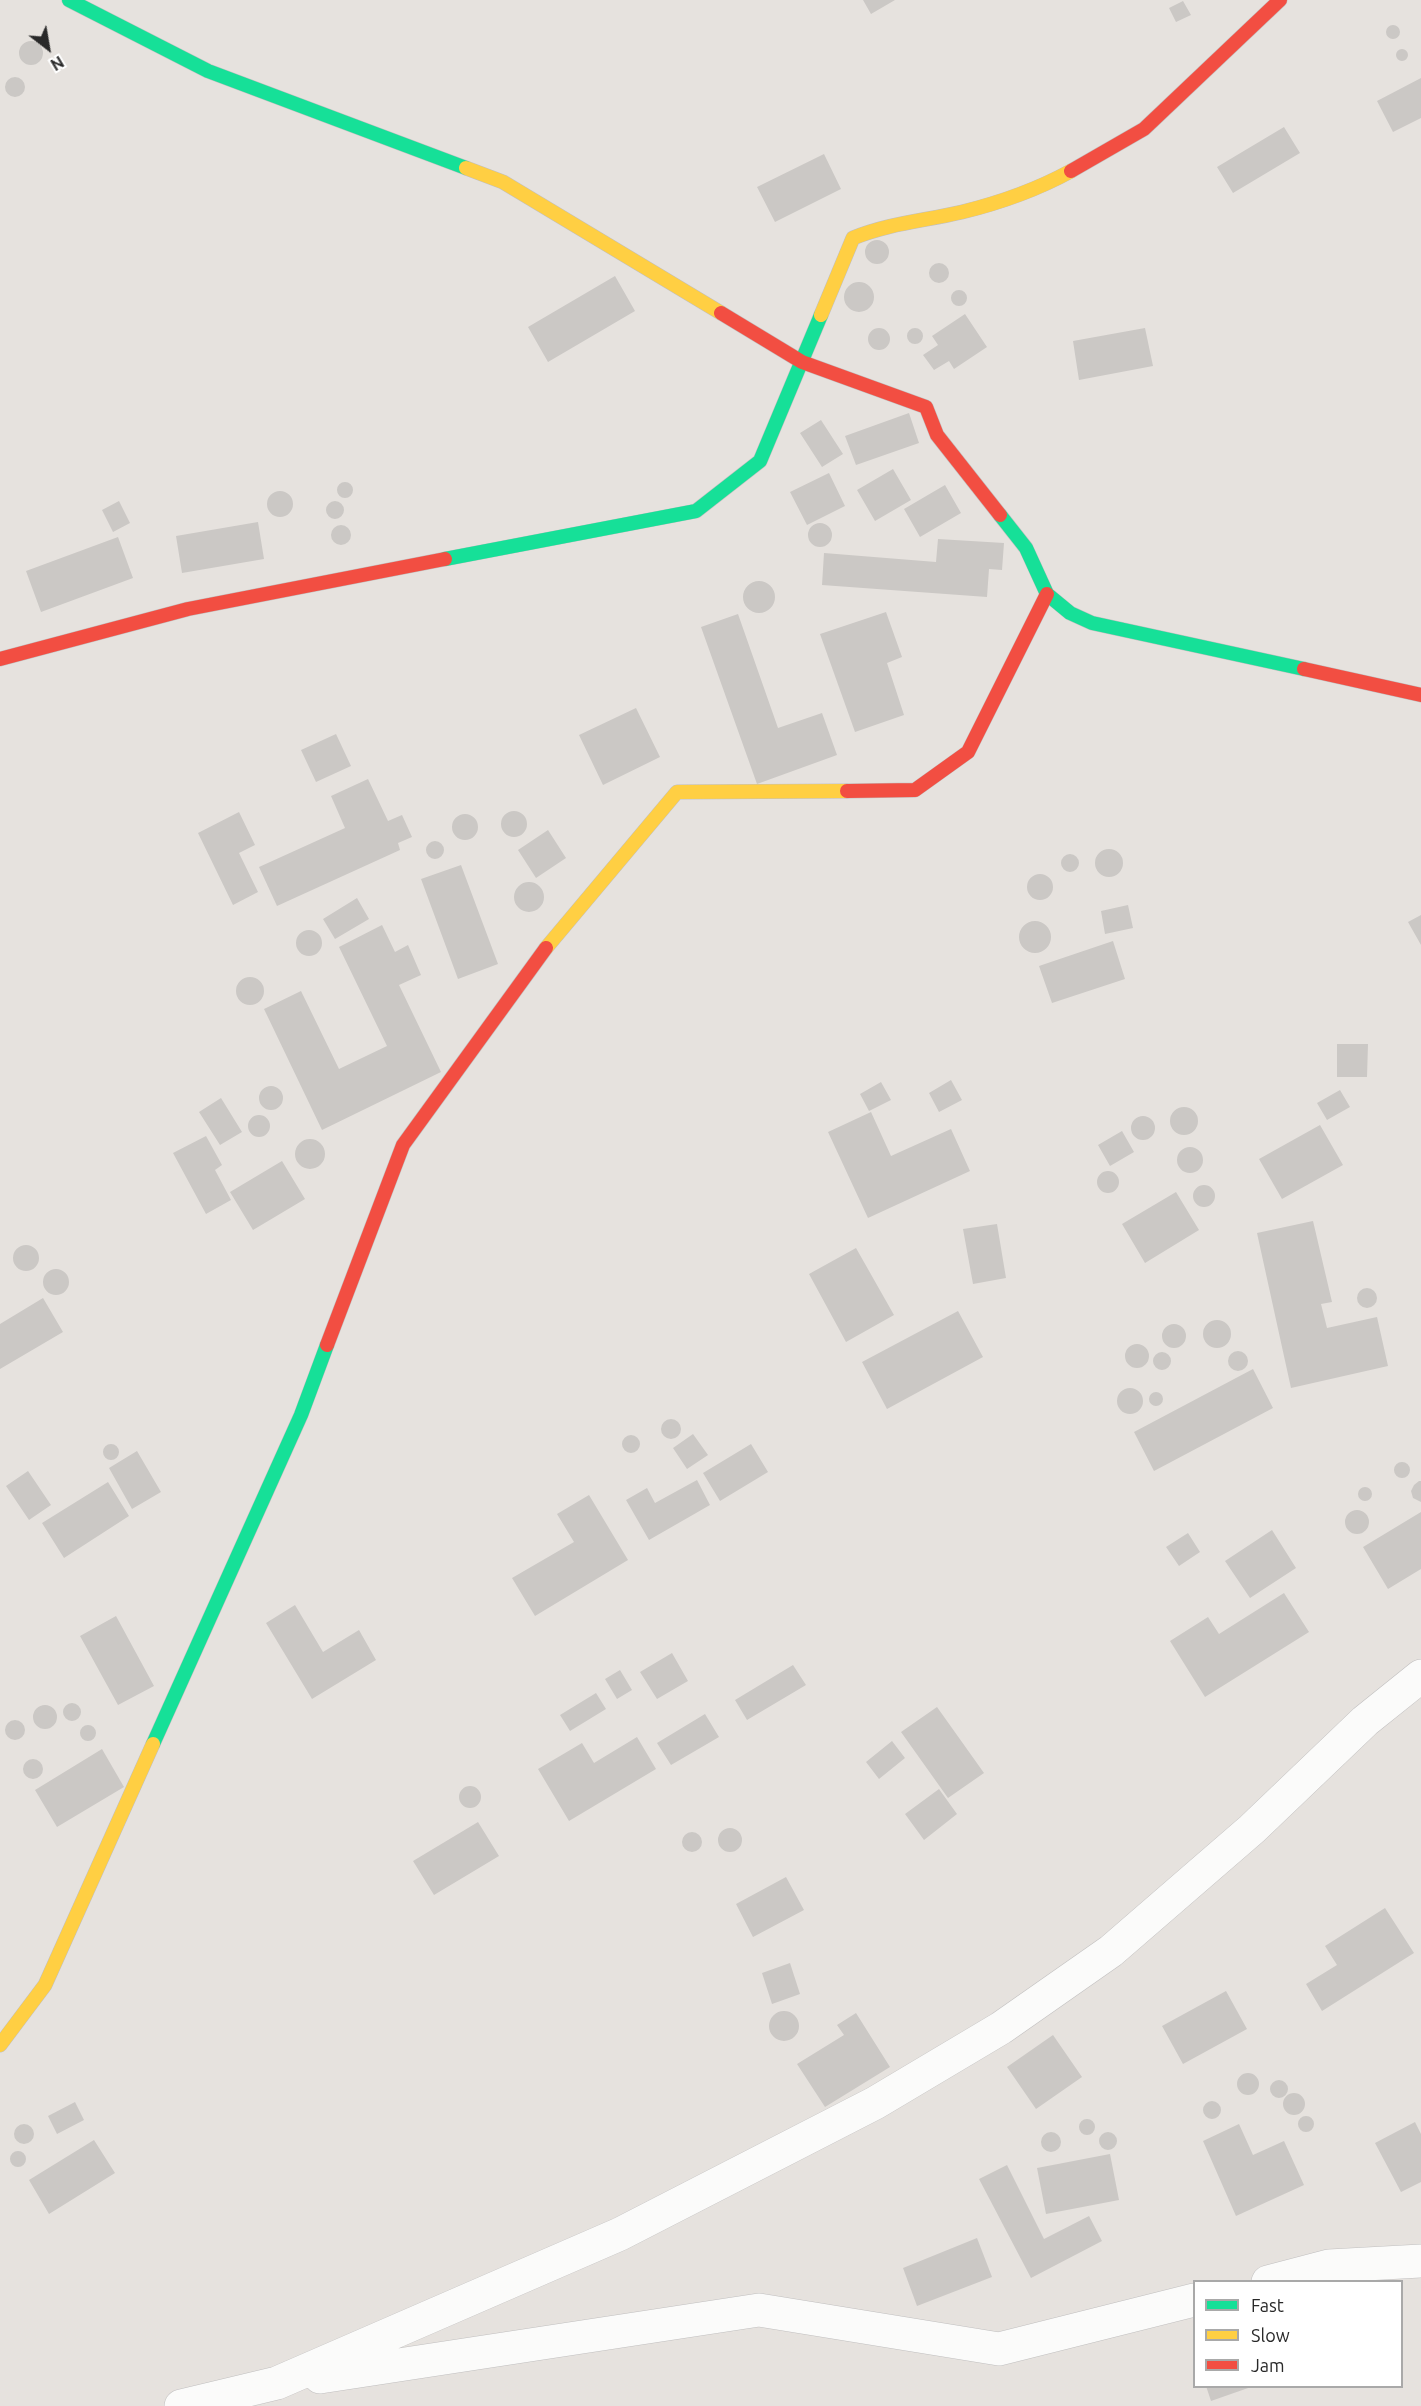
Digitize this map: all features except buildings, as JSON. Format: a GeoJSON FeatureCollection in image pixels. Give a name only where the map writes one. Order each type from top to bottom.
{"type":"FeatureCollection","features":[{"type":"Feature","properties":{"kind":"street"},"geometry":{"type":"LineString","coordinates":[[69,0],[208,70],[503,182],[802,362],[926,407],[938,435],[950,453],[1026,548],[1047,594],[1070,613],[1092,623],[1421,695]]}},
{"type":"Feature","properties":{"kind":"street"},"geometry":{"type":"LineString","coordinates":[[0,659],[189,609],[696,511],[760,461],[853,238],[881,227],[963,212],[1047,184],[1144,129],[1280,0]]}},
{"type":"Feature","properties":{"kind":"street"},"geometry":{"type":"LineString","coordinates":[[0,2044],[45,1985],[301,1415],[403,1145],[523,978],[677,792],[915,790],[968,752],[1047,594]]}},
{"type":"Feature","properties":{"kind":"street"},"geometry":{"type":"LineString","coordinates":[[277,2383],[620,2234],[876,2103],[1000,2028],[1111,1951],[1252,1829],[1365,1721],[1421,1676]]}},
{"type":"Feature","properties":{"kind":"street"},"geometry":{"type":"LineString","coordinates":[[1276,2280],[1329,2266],[1421,2260]]}},
{"type":"Feature","properties":{"kind":"street"},"geometry":{"type":"LineString","coordinates":[[181,2406],[277,2383],[759,2310],[999,2349],[1193,2300]]}},
{"type":"Feature","properties":{"kind":"traffic: fast"},"geometry":{"type":"LineString","coordinates":[[69,0],[208,71],[466,168]]}},
{"type":"Feature","properties":{"kind":"traffic: fast"},"geometry":{"type":"LineString","coordinates":[[445,559],[696,511],[760,461],[821,315]]}},
{"type":"Feature","properties":{"kind":"traffic: fast"},"geometry":{"type":"LineString","coordinates":[[1000,515],[1026,548],[1047,594],[1070,613],[1092,623],[1304,669]]}},
{"type":"Feature","properties":{"kind":"traffic: fast"},"geometry":{"type":"LineString","coordinates":[[153,1744],[301,1415],[327,1345]]}},
{"type":"Feature","properties":{"kind":"traffic: slow"},"geometry":{"type":"LineString","coordinates":[[466,168],[503,182],[721,313]]}},
{"type":"Feature","properties":{"kind":"traffic: slow"},"geometry":{"type":"LineString","coordinates":[[821,315],[853,238],[990,204],[1032,190],[1071,171]]}},
{"type":"Feature","properties":{"kind":"traffic: slow"},"geometry":{"type":"LineString","coordinates":[[546,948],[677,792],[847,791]]}},
{"type":"Feature","properties":{"kind":"traffic: slow"},"geometry":{"type":"LineString","coordinates":[[0,2045],[45,1985],[153,1744]]}},
{"type":"Feature","properties":{"kind":"traffic: jam"},"geometry":{"type":"LineString","coordinates":[[1071,171],[1144,129],[1280,0]]}},
{"type":"Feature","properties":{"kind":"traffic: jam"},"geometry":{"type":"LineString","coordinates":[[721,313],[802,362],[926,407],[937,435],[1000,515]]}},
{"type":"Feature","properties":{"kind":"traffic: jam"},"geometry":{"type":"LineString","coordinates":[[0,659],[188,609],[445,559]]}},
{"type":"Feature","properties":{"kind":"traffic: jam"},"geometry":{"type":"LineString","coordinates":[[847,791],[915,790],[968,752],[1047,594]]}},
{"type":"Feature","properties":{"kind":"traffic: jam"},"geometry":{"type":"LineString","coordinates":[[1304,669],[1421,695]]}},
{"type":"Feature","properties":{"kind":"traffic: jam"},"geometry":{"type":"LineString","coordinates":[[327,1345],[403,1145],[546,948]]}}]}
